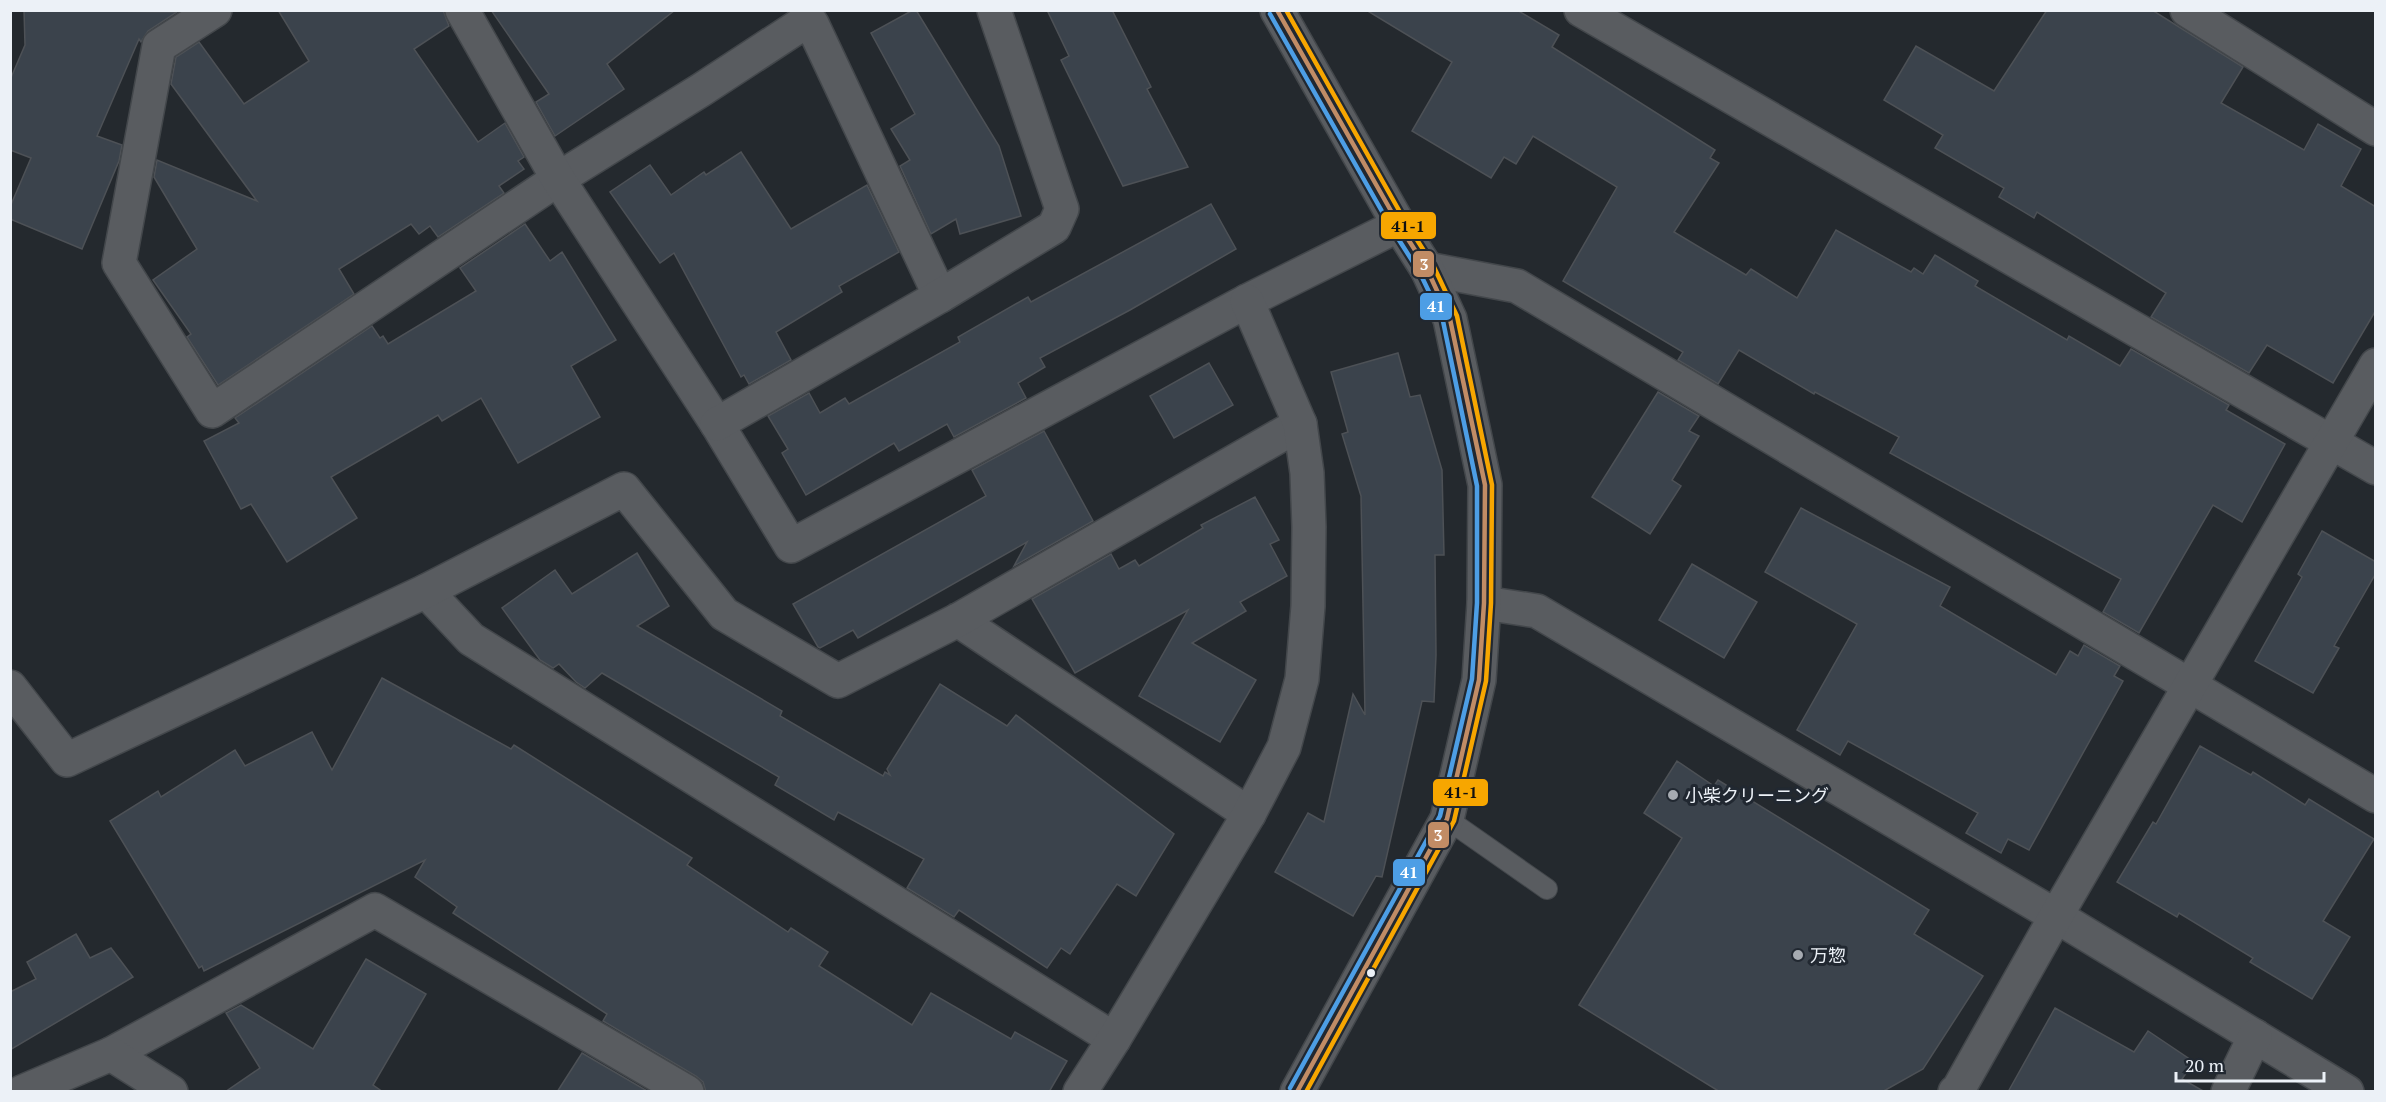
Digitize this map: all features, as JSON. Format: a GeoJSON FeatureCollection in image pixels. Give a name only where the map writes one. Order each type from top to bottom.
{"type":"FeatureCollection","features":[{"type":"Feature","properties":{"kind":"street"},"geometry":{"type":"LineString","coordinates":[[215,10],[159,46],[119,263],[212,411],[558,179],[802,24],[812,24],[940,296]]}},
{"type":"Feature","properties":{"kind":"street"},"geometry":{"type":"LineString","coordinates":[[462,10],[558,179],[717,424],[791,546],[1247,301],[1399,225]]}},
{"type":"Feature","properties":{"kind":"street"},"geometry":{"type":"LineString","coordinates":[[717,424],[940,296],[1054,227],[1062,209],[994,10]]}},
{"type":"Feature","properties":{"kind":"street"},"geometry":{"type":"LineString","coordinates":[[1276,10],[1399,225],[1427,269],[1450,319],[1485,485],[1485,603],[1479,680],[1447,819],[1297,1092]]}},
{"type":"Feature","properties":{"kind":"street"},"geometry":{"type":"LineString","coordinates":[[1581,10],[2376,468]]}},
{"type":"Feature","properties":{"kind":"street"},"geometry":{"type":"LineString","coordinates":[[2187,10],[2376,129]]}},
{"type":"Feature","properties":{"kind":"street"},"geometry":{"type":"LineString","coordinates":[[1427,269],[1517,286],[2376,796]]}},
{"type":"Feature","properties":{"kind":"street"},"geometry":{"type":"LineString","coordinates":[[1080,1092],[1249,814],[1284,747],[1302,679],[1308,606],[1309,527],[1307,473],[1300,424],[1247,301]]}},
{"type":"Feature","properties":{"kind":"street"},"geometry":{"type":"LineString","coordinates":[[1955,1092],[2330,440],[2376,365]]}},
{"type":"Feature","properties":{"kind":"street"},"geometry":{"type":"LineString","coordinates":[[10,687],[67,760],[426,591],[624,489],[724,614],[838,681],[958,620],[1300,424]]}},
{"type":"Feature","properties":{"kind":"street"},"geometry":{"type":"LineString","coordinates":[[426,591],[471,639],[1114,1039]]}},
{"type":"Feature","properties":{"kind":"street"},"geometry":{"type":"LineString","coordinates":[[1485,603],[1537,610],[2056,916],[2348,1092]]}},
{"type":"Feature","properties":{"kind":"street"},"geometry":{"type":"LineString","coordinates":[[958,620],[1249,814]]}},
{"type":"Feature","properties":{"kind":"street"},"geometry":{"type":"LineString","coordinates":[[22,1092],[111,1054],[375,910],[687,1092]]}},
{"type":"Feature","properties":{"kind":"street"},"geometry":{"type":"LineString","coordinates":[[2228,1092],[2255,1036]]}},
{"type":"Feature","properties":{"kind":"street"},"geometry":{"type":"LineString","coordinates":[[111,1054],[171,1092]]}},
{"type":"Feature","properties":{"kind":"lane"},"geometry":{"type":"LineString","coordinates":[[1447,819],[1547,889]]}},
{"type":"Feature","properties":{"kind":"building"},"geometry":{"type":"Polygon","coordinates":[[[24,10],[177,12],[148,31],[141,42],[139,39],[97,136],[122,145],[119,161],[82,249],[10,219],[10,207],[31,158],[10,150],[10,80],[25,45],[24,10]]]}},
{"type":"Feature","properties":{"kind":"building"},"geometry":{"type":"Polygon","coordinates":[[[278,10],[443,10],[449,26],[414,49],[478,142],[505,123],[524,157],[518,161],[524,169],[499,186],[504,193],[438,237],[430,226],[419,234],[411,224],[339,269],[354,294],[218,385],[187,337],[191,334],[153,280],[197,249],[154,177],[157,160],[257,201],[171,84],[176,57],[199,42],[244,104],[309,61],[278,10]]]}},
{"type":"Feature","properties":{"kind":"building"},"geometry":{"type":"Polygon","coordinates":[[[491,10],[675,10],[607,64],[624,89],[555,136],[536,102],[549,94],[491,10]]]}},
{"type":"Feature","properties":{"kind":"building"},"geometry":{"type":"Polygon","coordinates":[[[916,10],[999,146],[1021,216],[960,234],[956,219],[931,234],[900,166],[910,160],[891,129],[915,114],[871,33],[916,10]]]}},
{"type":"Feature","properties":{"kind":"building"},"geometry":{"type":"Polygon","coordinates":[[[1047,10],[1112,10],[1151,87],[1147,89],[1188,167],[1123,186],[1061,60],[1069,56],[1047,10]]]}},
{"type":"Feature","properties":{"kind":"building"},"geometry":{"type":"Polygon","coordinates":[[[1366,10],[1517,10],[1559,35],[1552,47],[1715,150],[1710,158],[1719,163],[1674,232],[1746,275],[1751,269],[1797,298],[1836,230],[1911,272],[1914,268],[1923,274],[1935,255],[1978,281],[1975,286],[2067,340],[2069,336],[2120,366],[2131,349],[2229,405],[2226,410],[2285,444],[2242,522],[2213,505],[2139,633],[2103,612],[2121,579],[1890,453],[1899,437],[1815,392],[1814,394],[1739,350],[1718,384],[1678,360],[1683,352],[1563,281],[1617,187],[1533,136],[1516,164],[1504,157],[1491,178],[1412,131],[1452,62],[1366,10]]]}},
{"type":"Feature","properties":{"kind":"building"},"geometry":{"type":"Polygon","coordinates":[[[2047,10],[2152,10],[2243,67],[2221,103],[2304,150],[2318,124],[2361,149],[2341,186],[2376,207],[2376,310],[2333,383],[2267,345],[2249,373],[2151,317],[2166,293],[2037,212],[2034,218],[1999,197],[2004,188],[1935,148],[1943,135],[1884,100],[1916,46],[1994,91],[2047,10]]]}},
{"type":"Feature","properties":{"kind":"building"},"geometry":{"type":"Polygon","coordinates":[[[741,152],[791,229],[867,185],[899,252],[839,286],[842,292],[776,332],[791,360],[749,384],[744,375],[741,377],[674,253],[660,263],[610,192],[650,165],[671,195],[704,172],[706,175],[741,152]]]}},
{"type":"Feature","properties":{"kind":"building"},"geometry":{"type":"Polygon","coordinates":[[[1211,204],[1236,249],[1040,358],[1045,367],[1018,383],[1026,398],[954,437],[947,424],[899,451],[894,443],[806,495],[782,453],[788,449],[768,416],[809,393],[820,413],[845,398],[849,404],[960,342],[958,337],[1028,297],[1031,302],[1211,204]]]}},
{"type":"Feature","properties":{"kind":"building"},"geometry":{"type":"Polygon","coordinates":[[[525,224],[550,261],[562,252],[616,340],[571,366],[600,417],[518,463],[481,398],[442,421],[438,415],[331,477],[357,518],[287,562],[251,504],[241,509],[204,441],[239,423],[235,418],[372,326],[380,338],[383,336],[388,344],[476,291],[460,268],[525,224]]]}},
{"type":"Feature","properties":{"kind":"building"},"geometry":{"type":"Polygon","coordinates":[[[1398,353],[1410,397],[1420,395],[1442,470],[1444,555],[1435,555],[1434,702],[1422,701],[1382,877],[1376,876],[1353,916],[1275,872],[1308,813],[1324,822],[1353,694],[1365,715],[1361,496],[1342,434],[1348,432],[1331,372],[1398,353]]]}},
{"type":"Feature","properties":{"kind":"building"},"geometry":{"type":"Polygon","coordinates":[[[1209,363],[1233,405],[1174,438],[1150,396],[1209,363]]]}},
{"type":"Feature","properties":{"kind":"building"},"geometry":{"type":"Polygon","coordinates":[[[1658,392],[1699,416],[1689,431],[1699,436],[1672,480],[1681,486],[1650,534],[1592,497],[1658,392]]]}},
{"type":"Feature","properties":{"kind":"building"},"geometry":{"type":"Polygon","coordinates":[[[1044,431],[1093,521],[1014,566],[1027,542],[858,638],[853,630],[818,647],[793,604],[986,496],[972,470],[1044,431]]]}},
{"type":"Feature","properties":{"kind":"building"},"geometry":{"type":"Polygon","coordinates":[[[1255,497],[1279,540],[1270,544],[1287,576],[1240,602],[1246,611],[1192,643],[1256,680],[1220,742],[1139,696],[1188,610],[1075,673],[1032,599],[1111,554],[1119,569],[1135,560],[1139,566],[1203,528],[1201,525],[1255,497]]]}},
{"type":"Feature","properties":{"kind":"building"},"geometry":{"type":"Polygon","coordinates":[[[1801,508],[1950,587],[1940,606],[2056,675],[2070,651],[2078,656],[2084,645],[2120,666],[2114,676],[2123,681],[2029,850],[2008,839],[2001,853],[1966,833],[1978,813],[1848,741],[1840,755],[1797,730],[1857,624],[1765,572],[1801,508]]]}},
{"type":"Feature","properties":{"kind":"building"},"geometry":{"type":"Polygon","coordinates":[[[2322,531],[2376,562],[2376,573],[2334,646],[2339,648],[2313,693],[2255,661],[2302,577],[2298,574],[2322,531]]]}},
{"type":"Feature","properties":{"kind":"building"},"geometry":{"type":"Polygon","coordinates":[[[637,553],[669,606],[637,626],[782,711],[780,716],[883,776],[885,772],[890,775],[887,769],[940,684],[1007,726],[1016,715],[1174,834],[1136,896],[1117,884],[1070,954],[1061,948],[1047,968],[959,910],[954,917],[907,888],[924,859],[838,812],[834,820],[775,785],[779,777],[602,673],[585,688],[559,664],[553,668],[540,660],[502,608],[555,570],[572,594],[637,553]]]}},
{"type":"Feature","properties":{"kind":"building"},"geometry":{"type":"Polygon","coordinates":[[[1692,564],[1757,602],[1724,658],[1659,620],[1692,564]]]}},
{"type":"Feature","properties":{"kind":"building"},"geometry":{"type":"Polygon","coordinates":[[[382,678],[511,749],[514,745],[692,858],[687,865],[788,932],[791,928],[828,952],[819,966],[912,1025],[931,993],[1011,1039],[1015,1032],[1067,1061],[1049,1092],[706,1092],[703,1082],[696,1076],[603,1021],[607,1014],[453,913],[457,907],[415,877],[425,860],[204,971],[202,966],[199,968],[110,821],[158,791],[161,797],[235,750],[245,766],[312,732],[332,770],[382,678]]]}},
{"type":"Feature","properties":{"kind":"building"},"geometry":{"type":"Polygon","coordinates":[[[2200,746],[2251,775],[2253,772],[2305,805],[2309,799],[2374,839],[2323,921],[2350,937],[2312,999],[2250,962],[2253,958],[2179,913],[2177,917],[2117,882],[2153,822],[2156,824],[2200,746]]]}},
{"type":"Feature","properties":{"kind":"building","name":"万惣"},"geometry":{"type":"Polygon","coordinates":[[[1677,761],[1714,786],[1718,780],[1929,910],[1914,934],[1983,976],[1923,1069],[1882,1092],[1720,1092],[1579,1005],[1682,838],[1644,813],[1677,761]]]}},
{"type":"Feature","properties":{"kind":"building"},"geometry":{"type":"Polygon","coordinates":[[[76,934],[90,958],[111,948],[133,977],[10,1050],[10,992],[36,979],[27,962],[76,934]]]}},
{"type":"Feature","properties":{"kind":"building"},"geometry":{"type":"Polygon","coordinates":[[[366,959],[426,994],[373,1085],[383,1092],[225,1092],[260,1068],[226,1013],[241,1005],[313,1049],[366,959]]]}},
{"type":"Feature","properties":{"kind":"building"},"geometry":{"type":"Polygon","coordinates":[[[2055,1008],[2134,1052],[2148,1031],[2194,1062],[2182,1079],[2205,1092],[2008,1092],[2055,1008]]]}},
{"type":"Feature","properties":{"kind":"building"},"geometry":{"type":"Polygon","coordinates":[[[582,1053],[649,1092],[557,1092],[582,1053]]]}},
{"type":"Feature","properties":{"kind":"transit line","name":"3"},"geometry":{"type":"LineString","coordinates":[[1277,10],[1399,225],[1427,269],[1450,319],[1485,485],[1484,603],[1479,680],[1447,819],[1297,1092]]}},
{"type":"Feature","properties":{"kind":"transit line","name":"41-1"},"geometry":{"type":"LineString","coordinates":[[1286,10],[1405,221],[1433,265],[1457,316],[1492,485],[1491,603],[1486,681],[1454,821],[1306,1092]]}},
{"type":"Feature","properties":{"kind":"transit line","name":"41"},"geometry":{"type":"LineString","coordinates":[[1270,14],[1392,229],[1420,273],[1443,321],[1477,486],[1477,603],[1472,679],[1440,816],[1290,1088]]}},
{"type":"Feature","properties":{"kind":"place","name":"小柴クリーニング"},"geometry":{"type":"Point","coordinates":[1673,795]}},
{"type":"Feature","properties":{"kind":"place","name":"万惣"},"geometry":{"type":"Point","coordinates":[1798,955]}}]}
